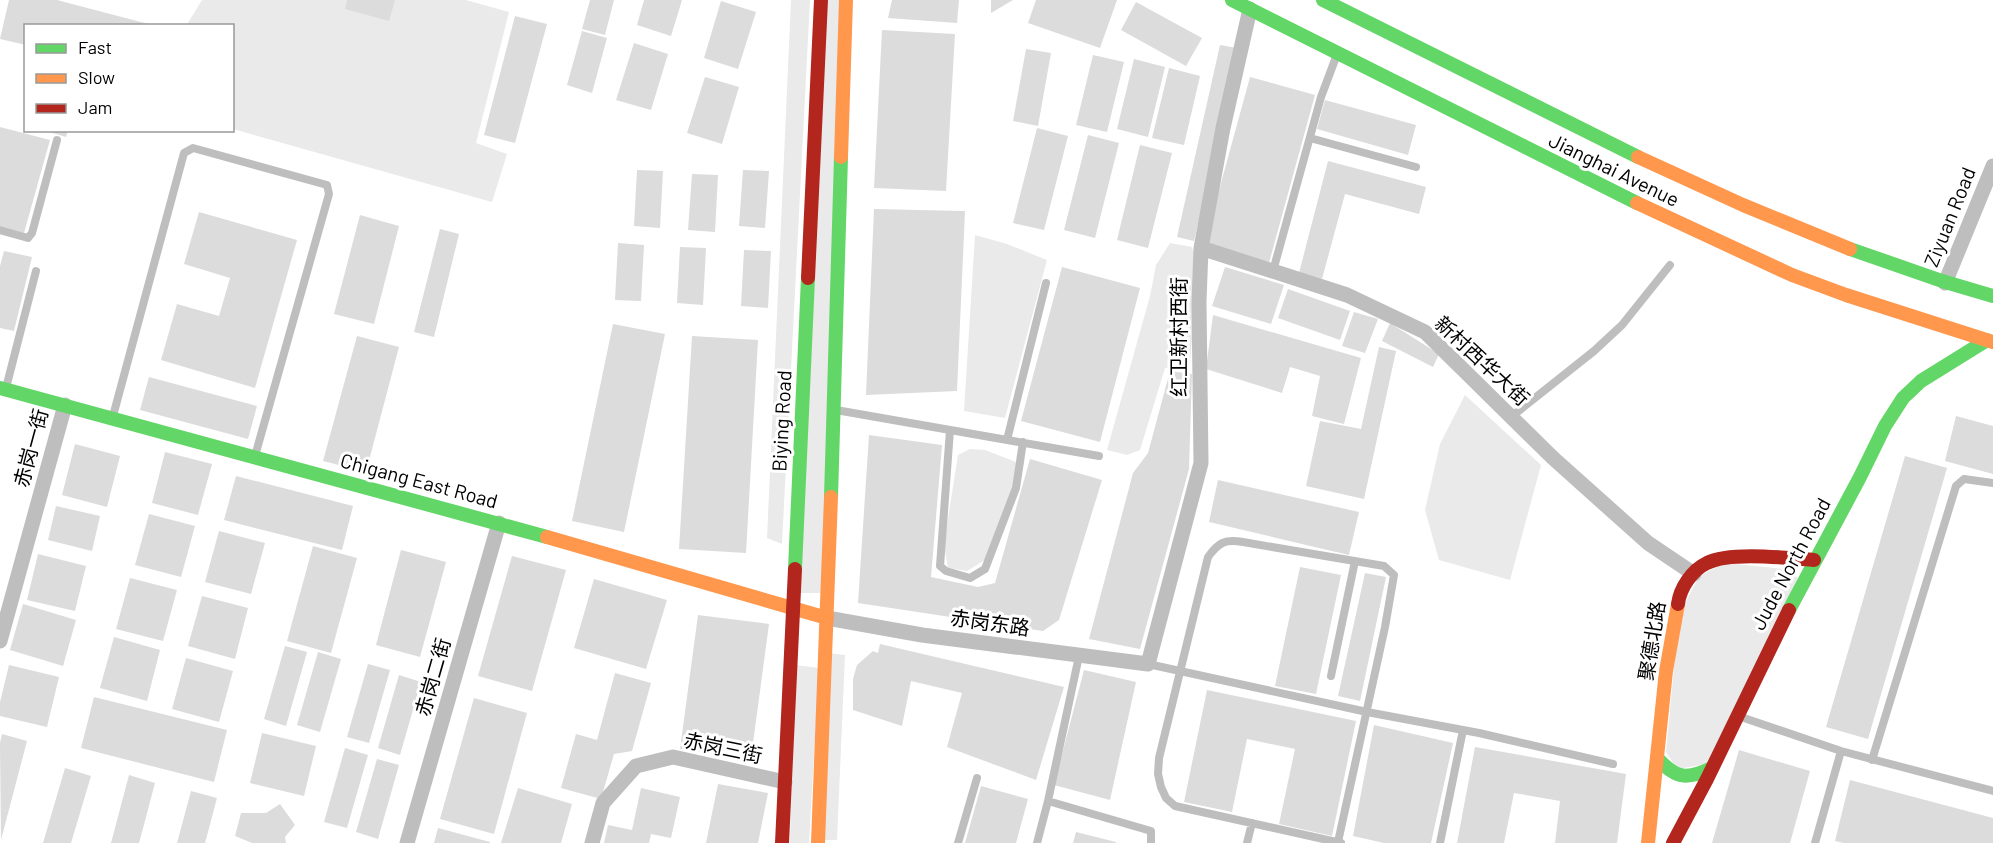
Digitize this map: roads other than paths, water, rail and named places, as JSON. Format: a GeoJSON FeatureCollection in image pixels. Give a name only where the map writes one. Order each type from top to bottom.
{"type":"FeatureCollection","features":[{"type":"Feature","properties":{"kind":"main road","name":"Biying Road"},"geometry":{"type":"LineString","coordinates":[[782,843],[821,0]]}},
{"type":"Feature","properties":{"kind":"main road"},"geometry":{"type":"LineString","coordinates":[[818,843],[846,0]]}},
{"type":"Feature","properties":{"kind":"main road","name":"Jianghai Avenue"},"geometry":{"type":"LineString","coordinates":[[1232,0],[1592,182],[1792,275],[1846,295],[1990,341]]}},
{"type":"Feature","properties":{"kind":"main road","name":"Jianghai Avenue"},"geometry":{"type":"LineString","coordinates":[[1323,0],[1537,108],[1727,199],[1812,235],[1945,283],[1993,296]]}},
{"type":"Feature","properties":{"kind":"main road","name":"Jude North Road"},"geometry":{"type":"LineString","coordinates":[[1673,843],[1814,560],[1885,426],[1903,398],[1932,373],[1990,341]]}},
{"type":"Feature","properties":{"kind":"main road","name":"Chigang East Road"},"geometry":{"type":"LineString","coordinates":[[3,389],[499,523],[826,618]]}},
{"type":"Feature","properties":{"kind":"main road","name":"聚德北路"},"geometry":{"type":"LineString","coordinates":[[1648,843],[1666,671],[1679,595],[1687,580],[1707,563],[1728,557],[1781,557],[1814,560]]}},
{"type":"Feature","properties":{"kind":"main road"},"geometry":{"type":"LineString","coordinates":[[1657,758],[1669,772],[1680,776],[1697,775],[1712,768]]}},
{"type":"Feature","properties":{"kind":"street","name":"红卫新村西街"},"geometry":{"type":"LineString","coordinates":[[1149,664],[1201,463],[1199,302],[1201,248],[1222,128],[1250,9]]}},
{"type":"Feature","properties":{"kind":"street","name":"Ziyuan Road"},"geometry":{"type":"LineString","coordinates":[[1945,283],[1993,166]]}},
{"type":"Feature","properties":{"kind":"street","name":"新村西华大街"},"geometry":{"type":"LineString","coordinates":[[1201,248],[1347,295],[1425,332],[1553,458],[1648,543],[1694,574]]}},
{"type":"Feature","properties":{"kind":"street","name":"赤岗一街"},"geometry":{"type":"LineString","coordinates":[[0,641],[2,623],[64,405]]}},
{"type":"Feature","properties":{"kind":"street","name":"赤岗二街"},"geometry":{"type":"LineString","coordinates":[[407,843],[499,523]]}},
{"type":"Feature","properties":{"kind":"street","name":"赤岗东路"},"geometry":{"type":"LineString","coordinates":[[826,618],[922,635],[1149,664]]}},
{"type":"Feature","properties":{"kind":"street","name":"赤岗三街"},"geometry":{"type":"LineString","coordinates":[[592,843],[603,803],[636,766],[673,758],[785,782]]}},
{"type":"Feature","properties":{"kind":"lane"},"geometry":{"type":"LineString","coordinates":[[1273,272],[1321,97],[1338,54]]}},
{"type":"Feature","properties":{"kind":"lane"},"geometry":{"type":"LineString","coordinates":[[1310,138],[1416,167]]}},
{"type":"Feature","properties":{"kind":"lane"},"geometry":{"type":"LineString","coordinates":[[0,230],[28,238],[33,233],[57,140]]}},
{"type":"Feature","properties":{"kind":"lane"},"geometry":{"type":"LineString","coordinates":[[112,417],[179,167],[184,153],[193,148],[327,185],[329,194],[255,456]]}},
{"type":"Feature","properties":{"kind":"lane"},"geometry":{"type":"LineString","coordinates":[[1511,417],[1594,351],[1622,325],[1670,265]]}},
{"type":"Feature","properties":{"kind":"lane"},"geometry":{"type":"LineString","coordinates":[[3,389],[36,271]]}},
{"type":"Feature","properties":{"kind":"lane"},"geometry":{"type":"LineString","coordinates":[[1007,440],[1046,283]]}},
{"type":"Feature","properties":{"kind":"lane"},"geometry":{"type":"LineString","coordinates":[[834,410],[1099,456]]}},
{"type":"Feature","properties":{"kind":"lane"},"geometry":{"type":"LineString","coordinates":[[950,430],[940,566],[946,571],[970,578],[985,569],[1016,488],[1023,442]]}},
{"type":"Feature","properties":{"kind":"lane"},"geometry":{"type":"LineString","coordinates":[[1872,760],[1956,486],[1964,479],[1993,483]]}},
{"type":"Feature","properties":{"kind":"lane"},"geometry":{"type":"LineString","coordinates":[[1231,540],[1355,561],[1384,566],[1394,575],[1340,843],[1311,840],[1251,823],[1175,806],[1166,798],[1158,774],[1159,758],[1180,672],[1208,557],[1217,545],[1231,540]]}},
{"type":"Feature","properties":{"kind":"lane"},"geometry":{"type":"LineString","coordinates":[[1331,676],[1355,561]]}},
{"type":"Feature","properties":{"kind":"lane"},"geometry":{"type":"LineString","coordinates":[[1037,843],[1078,656]]}},
{"type":"Feature","properties":{"kind":"lane"},"geometry":{"type":"LineString","coordinates":[[1149,664],[1613,764]]}},
{"type":"Feature","properties":{"kind":"lane"},"geometry":{"type":"LineString","coordinates":[[1737,715],[1841,751],[1993,791]]}},
{"type":"Feature","properties":{"kind":"lane"},"geometry":{"type":"LineString","coordinates":[[1440,843],[1463,730]]}},
{"type":"Feature","properties":{"kind":"lane"},"geometry":{"type":"LineString","coordinates":[[1815,843],[1841,751]]}},
{"type":"Feature","properties":{"kind":"lane"},"geometry":{"type":"LineString","coordinates":[[958,843],[977,778]]}},
{"type":"Feature","properties":{"kind":"lane"},"geometry":{"type":"LineString","coordinates":[[1048,801],[1151,831],[1151,843]]}},
{"type":"Feature","properties":{"kind":"lane"},"geometry":{"type":"LineString","coordinates":[[1247,843],[1251,823]]}}]}
